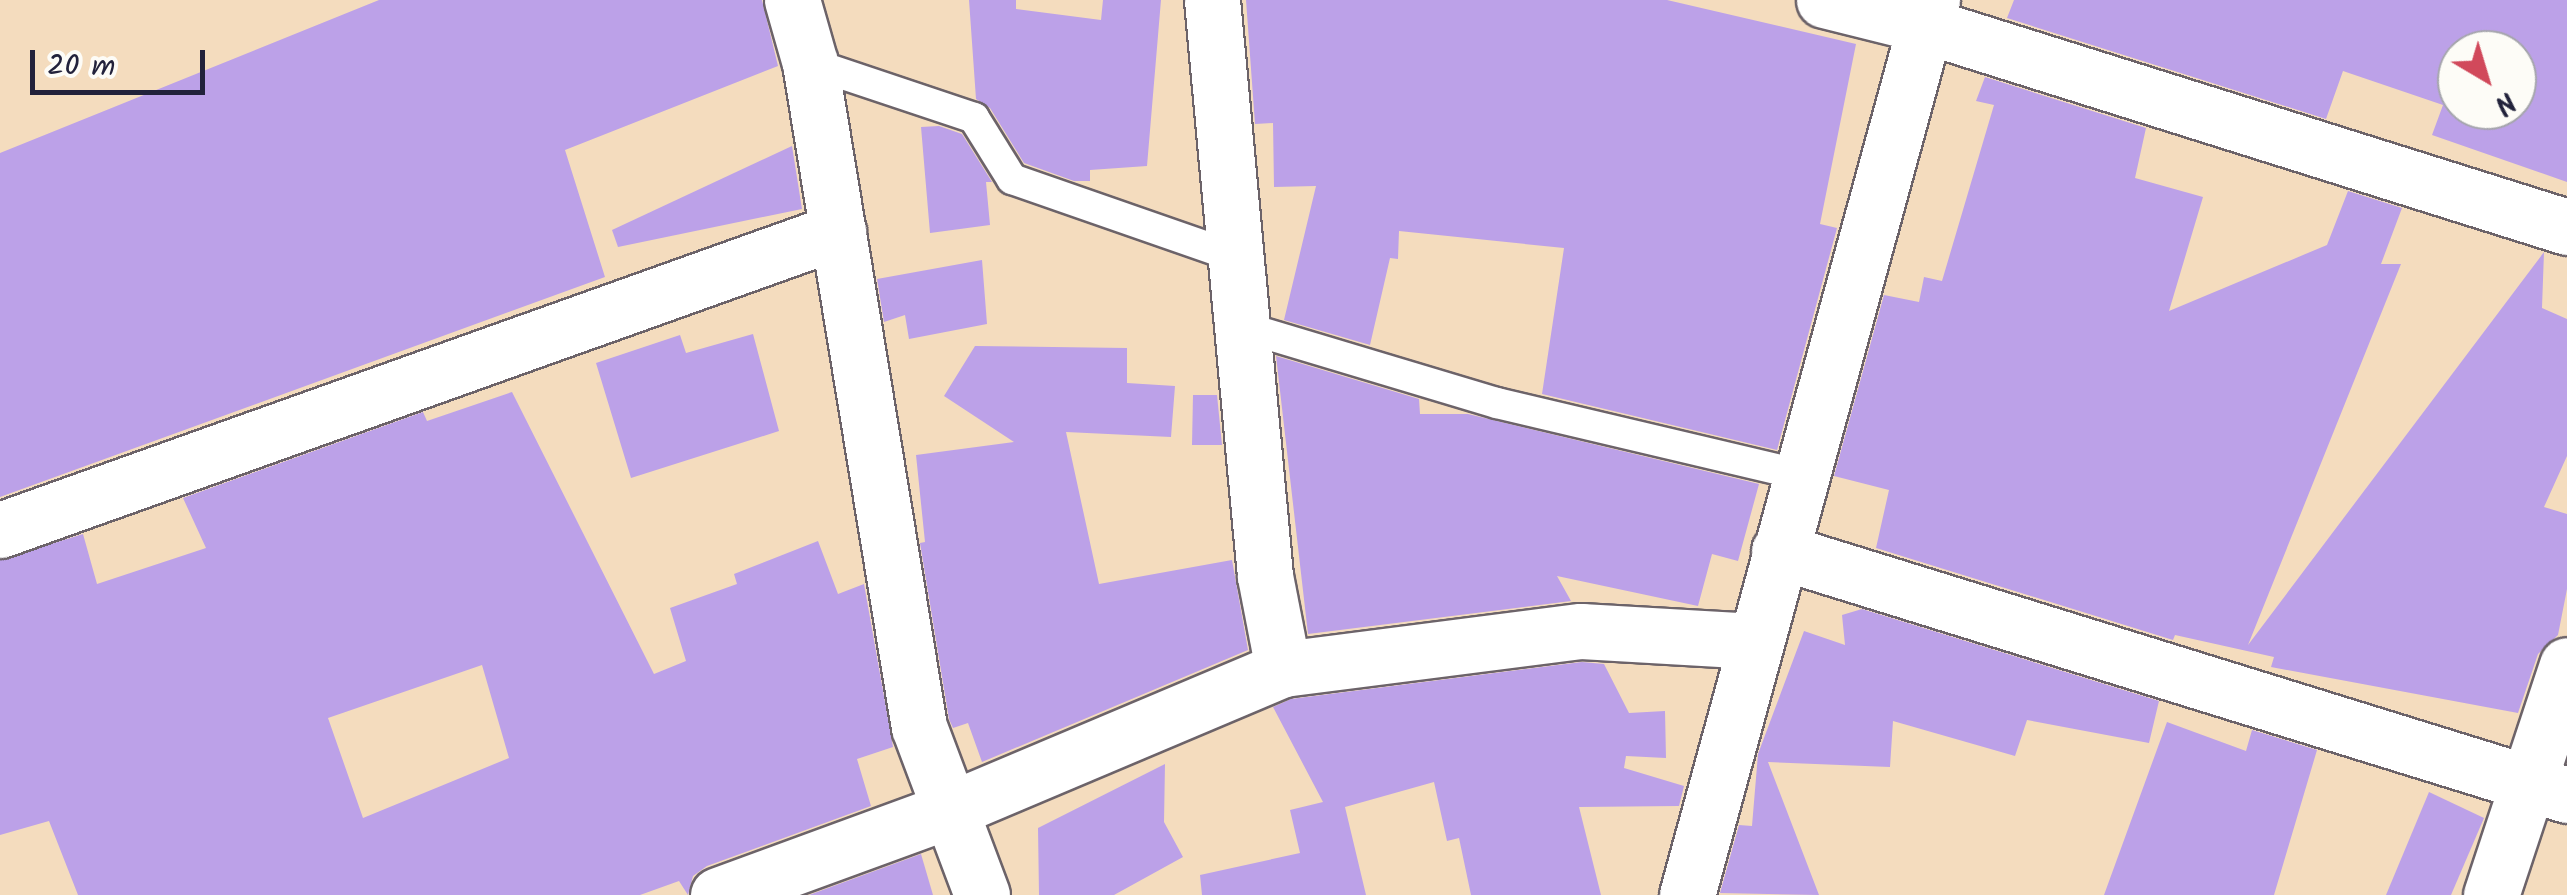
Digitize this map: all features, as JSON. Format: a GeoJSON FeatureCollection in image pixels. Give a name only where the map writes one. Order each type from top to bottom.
{"type":"FeatureCollection","features":[{"type":"Feature","properties":{"kind":"street"},"geometry":{"type":"LineString","coordinates":[[792,0],[810,63],[919,727],[947,811],[982,895]]}},
{"type":"Feature","properties":{"kind":"street"},"geometry":{"type":"LineString","coordinates":[[1212,0],[1265,576],[1283,668]]}},
{"type":"Feature","properties":{"kind":"street"},"geometry":{"type":"LineString","coordinates":[[1824,0],[1928,13],[2567,227]]}},
{"type":"Feature","properties":{"kind":"street"},"geometry":{"type":"LineString","coordinates":[[1687,895],[1779,551],[1807,476],[1928,13]]}},
{"type":"Feature","properties":{"kind":"street"},"geometry":{"type":"LineString","coordinates":[[0,530],[838,231]]}},
{"type":"Feature","properties":{"kind":"street"},"geometry":{"type":"LineString","coordinates":[[1779,551],[2549,789]]}},
{"type":"Feature","properties":{"kind":"street"},"geometry":{"type":"LineString","coordinates":[[718,895],[947,811],[1283,668],[1581,631],[1756,641]]}},
{"type":"Feature","properties":{"kind":"street"},"geometry":{"type":"LineString","coordinates":[[2492,895],[2549,789],[2567,665]]}},
{"type":"Feature","properties":{"kind":"lane"},"geometry":{"type":"LineString","coordinates":[[810,63],[974,118],[1012,179],[1233,256]]}},
{"type":"Feature","properties":{"kind":"lane"},"geometry":{"type":"LineString","coordinates":[[1243,327],[1497,403],[1807,476]]}},
{"type":"Feature","properties":{"kind":"building"},"geometry":{"type":"Polygon","coordinates":[[[379,0],[762,0],[778,66],[565,150],[605,277],[0,497],[0,153],[379,0]]]}},
{"type":"Feature","properties":{"kind":"building"},"geometry":{"type":"Polygon","coordinates":[[[969,0],[1016,0],[1016,9],[1101,20],[1103,0],[1161,0],[1147,166],[1090,170],[1090,181],[1074,181],[1024,163],[990,108],[976,99],[969,0]]]}},
{"type":"Feature","properties":{"kind":"building"},"geometry":{"type":"Polygon","coordinates":[[[1246,0],[1667,0],[1856,44],[1820,224],[1837,228],[1777,450],[1542,394],[1564,248],[1399,231],[1398,259],[1390,258],[1370,345],[1284,320],[1316,186],[1274,187],[1273,123],[1255,124],[1246,0]]]}},
{"type":"Feature","properties":{"kind":"building"},"geometry":{"type":"Polygon","coordinates":[[[2014,0],[2567,0],[2567,182],[2432,135],[2437,121],[2437,130],[2537,130],[2537,30],[2437,30],[2437,103],[2343,71],[2326,119],[2007,18],[2014,0]]]}},
{"type":"Feature","properties":{"kind":"building"},"geometry":{"type":"Polygon","coordinates":[[[1985,77],[2146,128],[2135,178],[2203,197],[2169,311],[2327,245],[2348,191],[2402,208],[2381,264],[2401,264],[2248,645],[2544,252],[2542,308],[2567,319],[2567,456],[2544,507],[2567,514],[2567,589],[2558,635],[2538,654],[2518,713],[2271,667],[2274,657],[2175,635],[2173,640],[1876,548],[1889,490],[1834,476],[1884,295],[1919,302],[1924,277],[1942,281],[1994,105],[1976,101],[1985,77]]]}},
{"type":"Feature","properties":{"kind":"building"},"geometry":{"type":"Polygon","coordinates":[[[939,126],[962,134],[992,182],[986,182],[990,225],[930,233],[921,127],[939,126]]]}},
{"type":"Feature","properties":{"kind":"building"},"geometry":{"type":"Polygon","coordinates":[[[792,146],[802,209],[618,247],[612,230],[792,146]]]}},
{"type":"Feature","properties":{"kind":"building"},"geometry":{"type":"Polygon","coordinates":[[[982,260],[987,324],[909,339],[905,315],[884,322],[877,279],[982,260]]]}},
{"type":"Feature","properties":{"kind":"building"},"geometry":{"type":"Polygon","coordinates":[[[753,334],[779,431],[631,478],[596,363],[680,335],[686,353],[753,334]]]}},
{"type":"Feature","properties":{"kind":"building"},"geometry":{"type":"Polygon","coordinates":[[[975,346],[1127,348],[1127,383],[1175,386],[1171,437],[1066,432],[1099,584],[1232,560],[1248,650],[982,762],[968,723],[953,728],[949,719],[920,543],[925,542],[916,455],[1014,442],[944,396],[975,346]]]}},
{"type":"Feature","properties":{"kind":"building"},"geometry":{"type":"Polygon","coordinates":[[[1276,356],[1419,399],[1420,414],[1468,414],[1759,484],[1738,561],[1712,554],[1698,606],[1557,576],[1571,601],[1308,634],[1276,356]]]}},
{"type":"Feature","properties":{"kind":"building"},"geometry":{"type":"Polygon","coordinates":[[[512,392],[654,674],[686,661],[670,608],[737,584],[734,574],[818,541],[838,594],[864,584],[893,747],[857,759],[871,806],[707,866],[693,876],[688,895],[679,881],[640,895],[78,895],[49,821],[0,835],[0,560],[83,534],[97,584],[206,548],[183,498],[423,412],[427,421],[512,392]],[[482,665],[328,718],[363,818],[509,758],[482,665]]]}},
{"type":"Feature","properties":{"kind":"building"},"geometry":{"type":"Polygon","coordinates":[[[1193,395],[1217,395],[1222,445],[1192,445],[1193,395]]]}},
{"type":"Feature","properties":{"kind":"building"},"geometry":{"type":"Polygon","coordinates":[[[1862,609],[2159,701],[2149,743],[2027,720],[2015,756],[1893,721],[1890,767],[1768,762],[1819,895],[1720,893],[1739,825],[1752,826],[1758,754],[1804,631],[1845,645],[1842,615],[1862,609]]]}},
{"type":"Feature","properties":{"kind":"building"},"geometry":{"type":"Polygon","coordinates":[[[1582,662],[1604,664],[1629,713],[1665,711],[1666,758],[1626,756],[1624,768],[1684,786],[1679,806],[1579,807],[1601,895],[1471,895],[1459,838],[1447,841],[1434,782],[1345,807],[1366,895],[1202,895],[1200,875],[1300,853],[1290,810],[1323,802],[1273,707],[1291,699],[1582,662]]]}},
{"type":"Feature","properties":{"kind":"building"},"geometry":{"type":"Polygon","coordinates":[[[2167,722],[2246,751],[2252,730],[2317,750],[2274,895],[2104,895],[2167,722]]]}},
{"type":"Feature","properties":{"kind":"building"},"geometry":{"type":"Polygon","coordinates":[[[1165,764],[1164,822],[1183,857],[1114,895],[1039,895],[1038,828],[1165,764]]]}},
{"type":"Feature","properties":{"kind":"building"},"geometry":{"type":"Polygon","coordinates":[[[2429,792],[2484,818],[2451,895],[2386,895],[2429,792]]]}},
{"type":"Feature","properties":{"kind":"building"},"geometry":{"type":"Polygon","coordinates":[[[921,854],[933,895],[809,895],[921,854]]]}}]}
